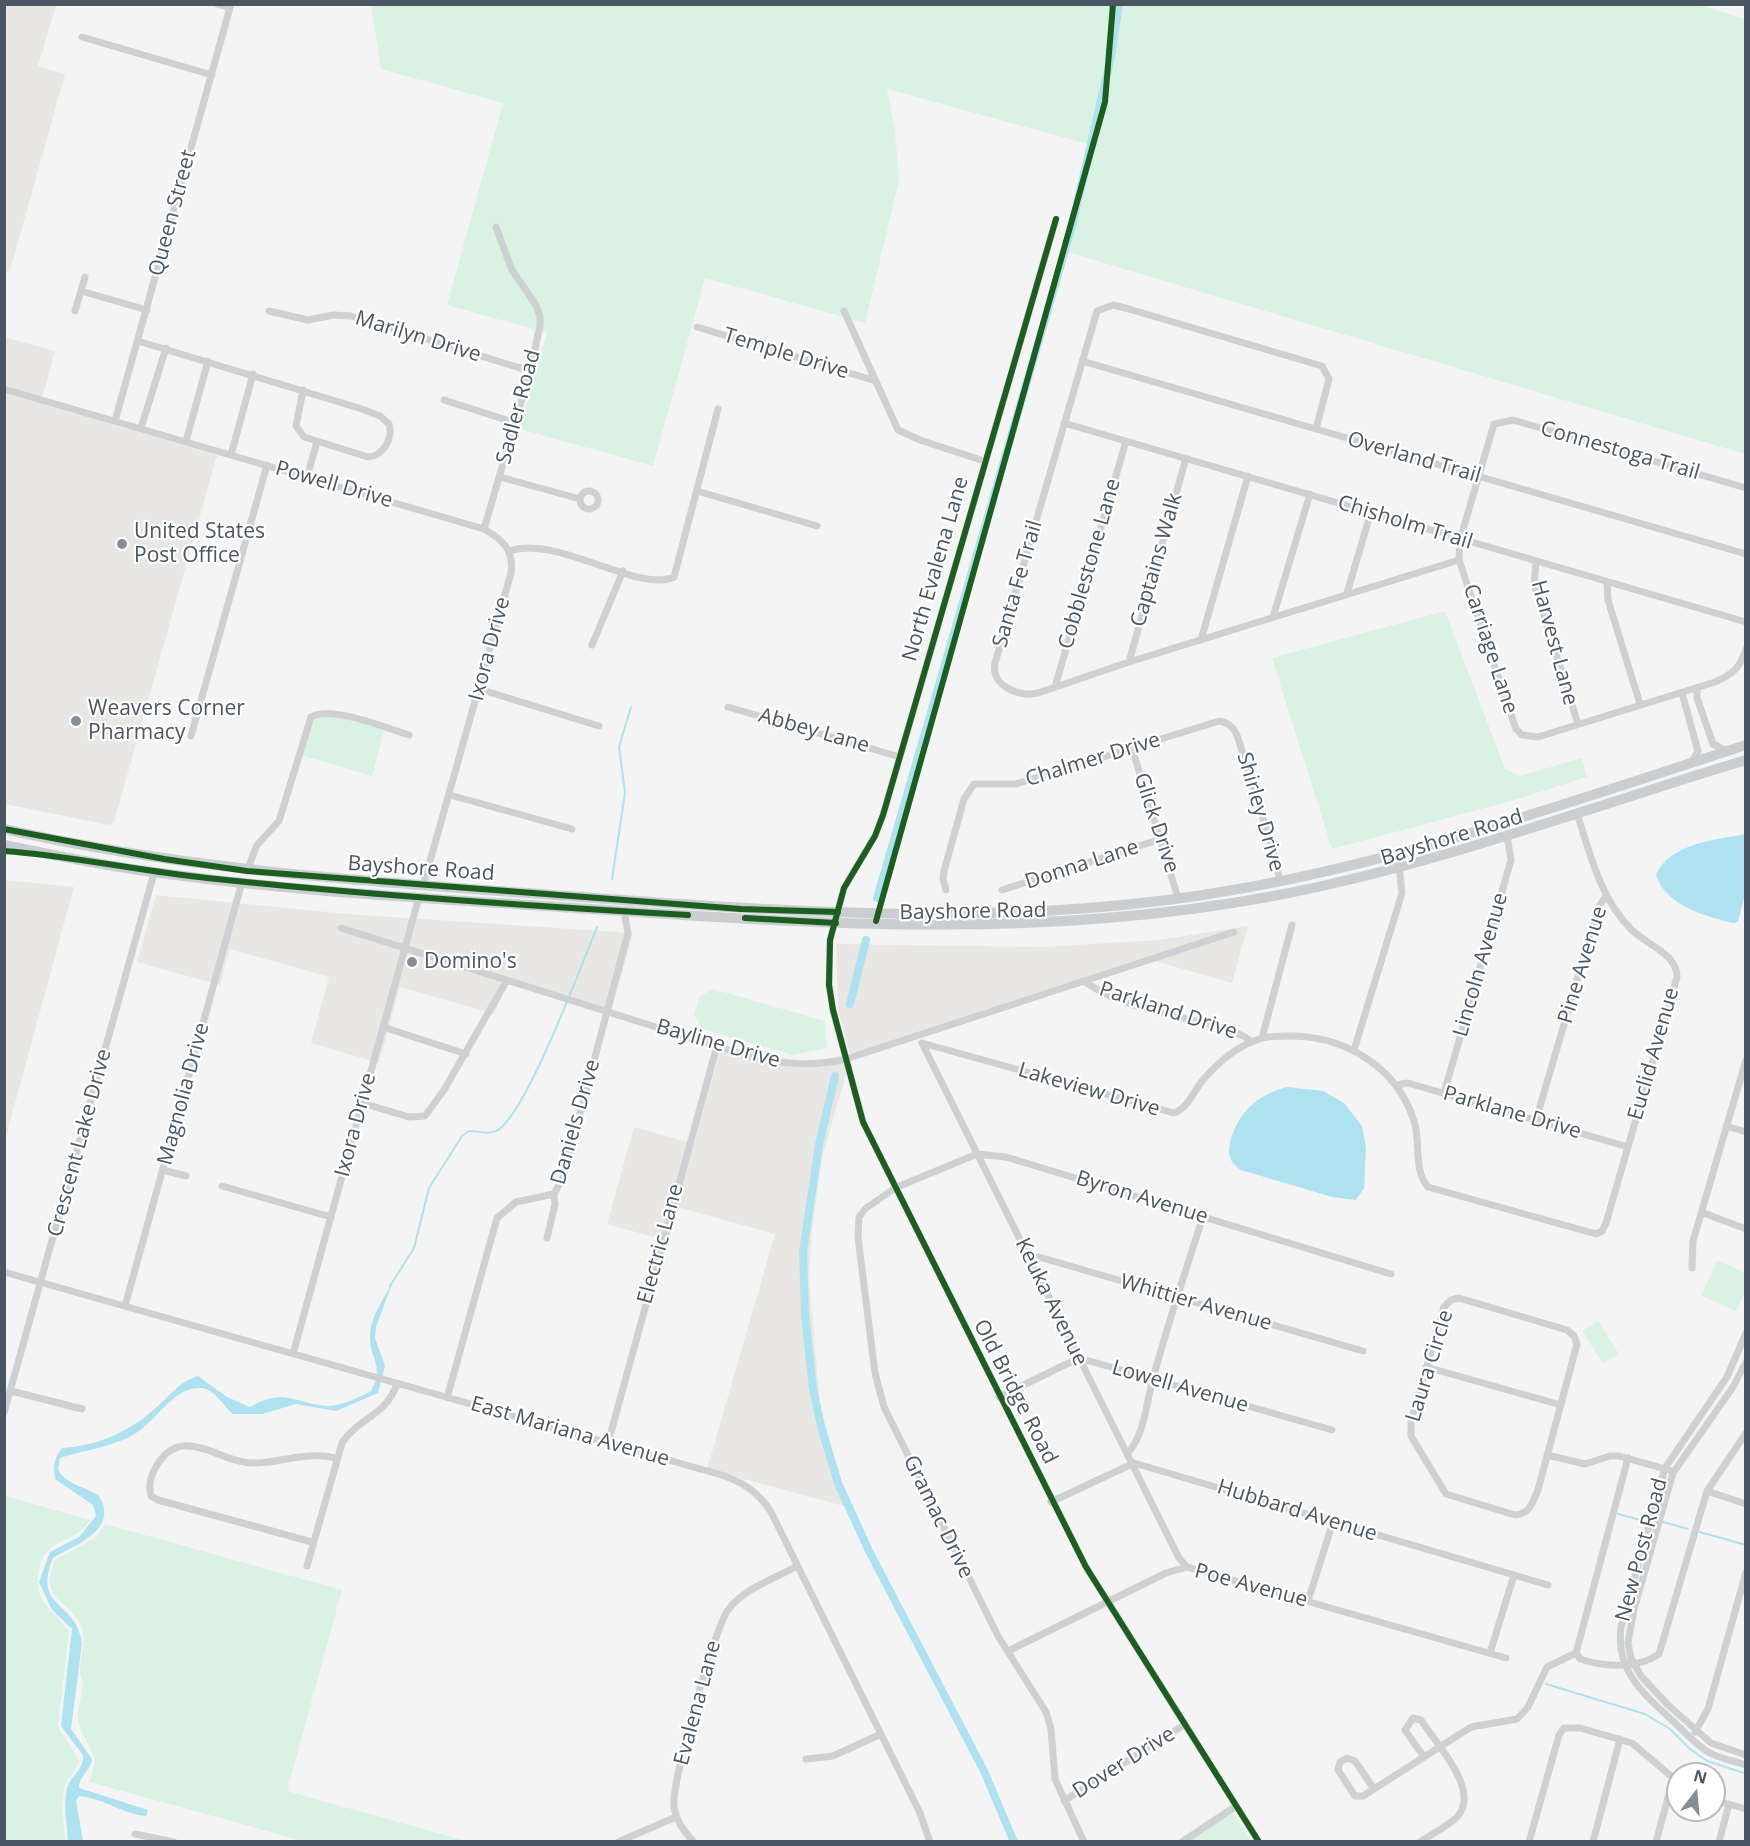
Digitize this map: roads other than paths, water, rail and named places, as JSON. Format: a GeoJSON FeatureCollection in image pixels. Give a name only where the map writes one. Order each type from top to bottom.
{"type":"FeatureCollection","features":[{"type":"Feature","properties":{"kind":"main road","name":"Bayshore Road"},"geometry":{"type":"LineString","coordinates":[[4,829],[164,859],[247,871],[624,911],[837,918],[989,914],[1086,909],[1178,898],[1363,864],[1418,849],[1746,745]]}},
{"type":"Feature","properties":{"kind":"main road","name":"Bayshore Road"},"geometry":{"type":"LineString","coordinates":[[421,891],[571,896],[973,927],[1066,922],[1183,910],[1269,897],[1403,866],[1507,836],[1746,760]]}},
{"type":"Feature","properties":{"kind":"main road"},"geometry":{"type":"LineString","coordinates":[[4,845],[154,873],[311,889],[318,885],[421,891]]}},
{"type":"Feature","properties":{"kind":"main road"},"geometry":{"type":"LineString","coordinates":[[1403,866],[1418,849]]}},
{"type":"Feature","properties":{"kind":"main road"},"geometry":{"type":"LineString","coordinates":[[4,851],[54,855]]}},
{"type":"Feature","properties":{"kind":"main road"},"geometry":{"type":"LineString","coordinates":[[1269,897],[1279,886],[1280,881]]}},
{"type":"Feature","properties":{"kind":"street"},"geometry":{"type":"LineString","coordinates":[[216,4],[230,6]]}},
{"type":"Feature","properties":{"kind":"street","name":"Queen Street"},"geometry":{"type":"LineString","coordinates":[[115,421],[230,6]]}},
{"type":"Feature","properties":{"kind":"street"},"geometry":{"type":"LineString","coordinates":[[82,37],[212,75]]}},
{"type":"Feature","properties":{"kind":"street","name":"North Evalena Lane"},"geometry":{"type":"LineString","coordinates":[[837,918],[852,873],[875,836],[900,757],[1056,219]]}},
{"type":"Feature","properties":{"kind":"street","name":"Sadler Road"},"geometry":{"type":"LineString","coordinates":[[484,529],[530,372],[539,334],[540,316],[512,270],[496,228]]}},
{"type":"Feature","properties":{"kind":"street"},"geometry":{"type":"LineString","coordinates":[[75,311],[85,277]]}},
{"type":"Feature","properties":{"kind":"street"},"geometry":{"type":"LineString","coordinates":[[81,291],[147,310]]}},
{"type":"Feature","properties":{"kind":"street","name":"Santa Fe Trail"},"geometry":{"type":"LineString","coordinates":[[1316,429],[1329,379],[1322,366],[1113,305],[1097,311],[994,671],[1002,684],[1022,693],[1038,693],[1347,593],[1461,562]]}},
{"type":"Feature","properties":{"kind":"street","name":"Marilyn Drive"},"geometry":{"type":"LineString","coordinates":[[269,311],[308,320],[333,315],[351,316],[530,372]]}},
{"type":"Feature","properties":{"kind":"street"},"geometry":{"type":"LineString","coordinates":[[844,312],[898,430],[920,440],[984,461]]}},
{"type":"Feature","properties":{"kind":"street","name":"Temple Drive"},"geometry":{"type":"LineString","coordinates":[[697,327],[876,381]]}},
{"type":"Feature","properties":{"kind":"street"},"geometry":{"type":"LineString","coordinates":[[138,341],[253,374],[371,411],[387,421],[391,430],[383,449],[373,457],[304,437],[297,431],[296,419],[303,390]]}},
{"type":"Feature","properties":{"kind":"street"},"geometry":{"type":"LineString","coordinates":[[141,428],[166,348]]}},
{"type":"Feature","properties":{"kind":"street"},"geometry":{"type":"LineString","coordinates":[[186,441],[208,361]]}},
{"type":"Feature","properties":{"kind":"street","name":"Overland Trail"},"geometry":{"type":"LineString","coordinates":[[1082,361],[1746,554]]}},
{"type":"Feature","properties":{"kind":"street"},"geometry":{"type":"LineString","coordinates":[[231,454],[253,374]]}},
{"type":"Feature","properties":{"kind":"street","name":"Powell Drive"},"geometry":{"type":"LineString","coordinates":[[4,389],[484,529],[504,543],[510,551]]}},
{"type":"Feature","properties":{"kind":"street"},"geometry":{"type":"LineString","coordinates":[[444,400],[516,423]]}},
{"type":"Feature","properties":{"kind":"street"},"geometry":{"type":"LineString","coordinates":[[510,551],[525,548],[560,554],[658,582],[674,577],[718,409]]}},
{"type":"Feature","properties":{"kind":"street","name":"Connestoga Trail"},"geometry":{"type":"LineString","coordinates":[[1494,424],[1513,420],[1746,488]]}},
{"type":"Feature","properties":{"kind":"street","name":"Chisholm Trail"},"geometry":{"type":"LineString","coordinates":[[1064,423],[1746,622]]}},
{"type":"Feature","properties":{"kind":"street","name":"Carriage Lane"},"geometry":{"type":"LineString","coordinates":[[1494,424],[1461,540],[1461,562],[1516,729],[1530,738],[1697,688],[1732,675],[1738,669],[1746,649]]}},
{"type":"Feature","properties":{"kind":"street"},"geometry":{"type":"LineString","coordinates":[[307,477],[317,441]]}},
{"type":"Feature","properties":{"kind":"street","name":"Cobblestone Lane"},"geometry":{"type":"LineString","coordinates":[[1055,687],[1126,441]]}},
{"type":"Feature","properties":{"kind":"street","name":"Captains Walk"},"geometry":{"type":"LineString","coordinates":[[1129,662],[1186,458]]}},
{"type":"Feature","properties":{"kind":"street"},"geometry":{"type":"LineString","coordinates":[[191,736],[267,465]]}},
{"type":"Feature","properties":{"kind":"street"},"geometry":{"type":"LineString","coordinates":[[1201,640],[1248,476]]}},
{"type":"Feature","properties":{"kind":"street"},"geometry":{"type":"LineString","coordinates":[[500,477],[580,500]]}},
{"type":"Feature","properties":{"kind":"street"},"geometry":{"type":"LineString","coordinates":[[697,491],[817,526]]}},
{"type":"Feature","properties":{"kind":"street"},"geometry":{"type":"LineString","coordinates":[[1273,617],[1310,494]]}},
{"type":"Feature","properties":{"kind":"street"},"geometry":{"type":"LineString","coordinates":[[1347,593],[1371,512]]}},
{"type":"Feature","properties":{"kind":"street","name":"Ixora Drive"},"geometry":{"type":"LineString","coordinates":[[293,1354],[511,573],[510,551]]}},
{"type":"Feature","properties":{"kind":"street","name":"Harvest Lane"},"geometry":{"type":"LineString","coordinates":[[1536,562],[1534,584],[1578,724]]}},
{"type":"Feature","properties":{"kind":"street"},"geometry":{"type":"LineString","coordinates":[[592,645],[623,571]]}},
{"type":"Feature","properties":{"kind":"street"},"geometry":{"type":"LineString","coordinates":[[1607,583],[1608,600],[1640,704]]}},
{"type":"Feature","properties":{"kind":"street"},"geometry":{"type":"LineString","coordinates":[[1697,688],[1697,698],[1713,744],[1726,751]]}},
{"type":"Feature","properties":{"kind":"street"},"geometry":{"type":"LineString","coordinates":[[479,689],[598,726]]}},
{"type":"Feature","properties":{"kind":"street"},"geometry":{"type":"LineString","coordinates":[[1682,693],[1698,751],[1692,762]]}},
{"type":"Feature","properties":{"kind":"street","name":"Abbey Lane"},"geometry":{"type":"LineString","coordinates":[[728,707],[900,757]]}},
{"type":"Feature","properties":{"kind":"street"},"geometry":{"type":"LineString","coordinates":[[247,871],[256,845],[279,821],[311,717],[318,713],[334,713],[409,735]]}},
{"type":"Feature","properties":{"kind":"street","name":"Chalmer Drive"},"geometry":{"type":"LineString","coordinates":[[946,890],[943,879],[944,871],[964,799],[974,784],[1016,784],[1219,721],[1227,722],[1234,728],[1240,743]]}},
{"type":"Feature","properties":{"kind":"street","name":"Shirley Drive"},"geometry":{"type":"LineString","coordinates":[[1240,743],[1280,881]]}},
{"type":"Feature","properties":{"kind":"street","name":"Glick Drive"},"geometry":{"type":"LineString","coordinates":[[1132,748],[1178,898]]}},
{"type":"Feature","properties":{"kind":"street"},"geometry":{"type":"LineString","coordinates":[[450,795],[572,828]]}},
{"type":"Feature","properties":{"kind":"street","name":"Pine Avenue"},"geometry":{"type":"LineString","coordinates":[[1536,1120],[1598,908],[1606,896],[1577,813]]}},
{"type":"Feature","properties":{"kind":"street","name":"Lincoln Avenue"},"geometry":{"type":"LineString","coordinates":[[1444,1093],[1511,860],[1507,836]]}},
{"type":"Feature","properties":{"kind":"street","name":"Donna Lane"},"geometry":{"type":"LineString","coordinates":[[1002,890],[1161,839]]}},
{"type":"Feature","properties":{"kind":"street"},"geometry":{"type":"LineString","coordinates":[[1354,1050],[1402,893],[1403,866]]}},
{"type":"Feature","properties":{"kind":"street","name":"Crescent Lake Drive"},"geometry":{"type":"LineString","coordinates":[[4,1413],[154,873]]}},
{"type":"Feature","properties":{"kind":"street","name":"Magnolia Drive"},"geometry":{"type":"LineString","coordinates":[[125,1306],[242,882]]}},
{"type":"Feature","properties":{"kind":"street","name":"Euclid Avenue"},"geometry":{"type":"LineString","coordinates":[[1596,1234],[1602,1231],[1606,1223],[1677,977],[1677,968],[1672,960],[1632,930],[1606,896]]}},
{"type":"Feature","properties":{"kind":"street","name":"Daniels Drive"},"geometry":{"type":"LineString","coordinates":[[447,1398],[498,1218],[508,1206],[516,1202],[554,1194],[562,1177],[628,933],[624,911]]}},
{"type":"Feature","properties":{"kind":"street","name":"Old Bridge Road"},"geometry":{"type":"LineString","coordinates":[[837,918],[830,940],[829,985],[835,1020],[863,1122],[1051,1502],[1107,1602],[1259,1842]]}},
{"type":"Feature","properties":{"kind":"street"},"geometry":{"type":"LineString","coordinates":[[1262,1038],[1292,925]]}},
{"type":"Feature","properties":{"kind":"street","name":"Bayline Drive"},"geometry":{"type":"LineString","coordinates":[[341,928],[717,1046],[758,1058],[795,1065],[846,1059],[1234,932]]}},
{"type":"Feature","properties":{"kind":"street"},"geometry":{"type":"LineString","coordinates":[[362,1103],[409,1117],[425,1116],[466,1054],[507,980]]}},
{"type":"Feature","properties":{"kind":"street","name":"Parkland Drive"},"geometry":{"type":"LineString","coordinates":[[1084,981],[1106,995],[1223,1029],[1245,1036],[1252,1041]]}},
{"type":"Feature","properties":{"kind":"street"},"geometry":{"type":"LineString","coordinates":[[383,1027],[466,1054]]}},
{"type":"Feature","properties":{"kind":"street","name":"Keuka Avenue"},"geometry":{"type":"LineString","coordinates":[[918,1035],[1134,1463],[1179,1558],[1187,1568]]}},
{"type":"Feature","properties":{"kind":"street","name":"Lakeview Drive"},"geometry":{"type":"LineString","coordinates":[[922,1043],[1174,1113],[1182,1110],[1210,1072],[1252,1041],[1262,1038],[1317,1038],[1354,1050],[1375,1064],[1396,1085],[1414,1120],[1418,1139],[1419,1172],[1428,1187],[1596,1234]]}},
{"type":"Feature","properties":{"kind":"street","name":"Electric Lane"},"geometry":{"type":"LineString","coordinates":[[608,1443],[717,1046]]}},
{"type":"Feature","properties":{"kind":"street"},"geometry":{"type":"LineString","coordinates":[[1692,1268],[1692,1241],[1746,1060]]}},
{"type":"Feature","properties":{"kind":"street","name":"Parklane Drive"},"geometry":{"type":"LineString","coordinates":[[1396,1085],[1408,1083],[1628,1147]]}},
{"type":"Feature","properties":{"kind":"street"},"geometry":{"type":"LineString","coordinates":[[1726,1126],[1746,1132]]}},
{"type":"Feature","properties":{"kind":"street"},"geometry":{"type":"LineString","coordinates":[[895,1188],[977,1154]]}},
{"type":"Feature","properties":{"kind":"street","name":"Byron Avenue"},"geometry":{"type":"LineString","coordinates":[[977,1154],[1006,1158],[1391,1274]]}},
{"type":"Feature","properties":{"kind":"street"},"geometry":{"type":"LineString","coordinates":[[163,1170],[186,1176]]}},
{"type":"Feature","properties":{"kind":"street"},"geometry":{"type":"LineString","coordinates":[[222,1186],[331,1217]]}},
{"type":"Feature","properties":{"kind":"street","name":"Gramac Drive"},"geometry":{"type":"LineString","coordinates":[[895,1188],[865,1209],[859,1217],[858,1229],[879,1392],[912,1466],[1008,1651],[1050,1720],[1054,1779],[1084,1842]]}},
{"type":"Feature","properties":{"kind":"street"},"geometry":{"type":"LineString","coordinates":[[547,1238],[555,1204],[554,1194]]}},
{"type":"Feature","properties":{"kind":"street"},"geometry":{"type":"LineString","coordinates":[[1701,1212],[1746,1229]]}},
{"type":"Feature","properties":{"kind":"street"},"geometry":{"type":"LineString","coordinates":[[1128,1453],[1135,1446],[1203,1216]]}},
{"type":"Feature","properties":{"kind":"street","name":"Whittier Avenue"},"geometry":{"type":"LineString","coordinates":[[1029,1257],[1039,1257],[1363,1351]]}},
{"type":"Feature","properties":{"kind":"street","name":"East Mariana Avenue"},"geometry":{"type":"LineString","coordinates":[[4,1272],[727,1477],[750,1488],[771,1512],[920,1813],[930,1842]]}},
{"type":"Feature","properties":{"kind":"street","name":"Laura Circle"},"geometry":{"type":"LineString","coordinates":[[1459,1298],[1567,1330],[1574,1336],[1577,1344],[1561,1405],[1530,1510],[1523,1514],[1515,1515],[1446,1494],[1411,1436],[1409,1428],[1444,1306],[1451,1300],[1459,1298]]}},
{"type":"Feature","properties":{"kind":"street","name":"New Post Road"},"geometry":{"type":"LineString","coordinates":[[1746,1333],[1734,1365],[1665,1468],[1621,1627],[1620,1643],[1630,1678],[1640,1690],[1711,1754],[1746,1765]]}},
{"type":"Feature","properties":{"kind":"street"},"geometry":{"type":"LineString","coordinates":[[999,1397],[1079,1358]]}},
{"type":"Feature","properties":{"kind":"street","name":"Lowell Avenue"},"geometry":{"type":"LineString","coordinates":[[1079,1358],[1332,1430]]}},
{"type":"Feature","properties":{"kind":"street"},"geometry":{"type":"LineString","coordinates":[[1734,1365],[1745,1367]]}},
{"type":"Feature","properties":{"kind":"street"},"geometry":{"type":"LineString","coordinates":[[1426,1367],[1561,1405]]}},
{"type":"Feature","properties":{"kind":"street","name":"New Post Road"},"geometry":{"type":"LineString","coordinates":[[1745,1367],[1674,1473],[1629,1630],[1629,1650],[1644,1681],[1696,1731],[1719,1748],[1746,1755]]}},
{"type":"Feature","properties":{"kind":"street"},"geometry":{"type":"LineString","coordinates":[[307,1566],[336,1458],[347,1436],[382,1410],[393,1396],[398,1384]]}},
{"type":"Feature","properties":{"kind":"street"},"geometry":{"type":"LineString","coordinates":[[10,1391],[82,1409]]}},
{"type":"Feature","properties":{"kind":"street"},"geometry":{"type":"LineString","coordinates":[[1628,1458],[1576,1653],[1580,1659],[1595,1664],[1633,1662],[1652,1659],[1659,1654],[1707,1491],[1745,1433]]}},
{"type":"Feature","properties":{"kind":"street"},"geometry":{"type":"LineString","coordinates":[[312,1542],[158,1500],[151,1496],[149,1487],[152,1476],[167,1453],[184,1445],[192,1445],[233,1460],[251,1463],[300,1455],[336,1458]]}},
{"type":"Feature","properties":{"kind":"street"},"geometry":{"type":"LineString","coordinates":[[1547,1455],[1585,1464],[1610,1456],[1628,1458],[1665,1468],[1674,1473]]}},
{"type":"Feature","properties":{"kind":"street"},"geometry":{"type":"LineString","coordinates":[[1051,1502],[1134,1463]]}},
{"type":"Feature","properties":{"kind":"street","name":"Hubbard Avenue"},"geometry":{"type":"LineString","coordinates":[[1134,1463],[1548,1585]]}},
{"type":"Feature","properties":{"kind":"street"},"geometry":{"type":"LineString","coordinates":[[1707,1491],[1746,1504]]}},
{"type":"Feature","properties":{"kind":"street"},"geometry":{"type":"LineString","coordinates":[[1308,1601],[1333,1521]]}},
{"type":"Feature","properties":{"kind":"street","name":"Evalena Lane"},"geometry":{"type":"LineString","coordinates":[[676,1817],[674,1806],[677,1779],[723,1618],[745,1594],[797,1566]]}},
{"type":"Feature","properties":{"kind":"street","name":"Poe Avenue"},"geometry":{"type":"LineString","coordinates":[[1008,1651],[1166,1573],[1187,1568],[1506,1658]]}},
{"type":"Feature","properties":{"kind":"street"},"geometry":{"type":"LineString","coordinates":[[1691,1738],[1708,1709],[1746,1572]]}},
{"type":"Feature","properties":{"kind":"street"},"geometry":{"type":"LineString","coordinates":[[1490,1653],[1514,1575]]}},
{"type":"Feature","properties":{"kind":"street"},"geometry":{"type":"LineString","coordinates":[[1374,1789],[1355,1761],[1347,1758],[1340,1762],[1338,1770],[1355,1796],[1363,1796],[1439,1748],[1471,1727],[1517,1719],[1528,1707],[1547,1667],[1576,1653]]}},
{"type":"Feature","properties":{"kind":"street"},"geometry":{"type":"LineString","coordinates":[[1420,1842],[1455,1819],[1464,1806],[1465,1797],[1462,1781],[1421,1720],[1413,1718],[1406,1730],[1424,1757]]}},
{"type":"Feature","properties":{"kind":"street","name":"Dover Drive"},"geometry":{"type":"LineString","coordinates":[[1064,1801],[1184,1725]]}},
{"type":"Feature","properties":{"kind":"street"},"geometry":{"type":"LineString","coordinates":[[1529,1842],[1559,1735],[1564,1728],[1580,1728],[1620,1739],[1641,1749],[1666,1772]]}},
{"type":"Feature","properties":{"kind":"street"},"geometry":{"type":"LineString","coordinates":[[806,1759],[833,1756],[881,1734]]}},
{"type":"Feature","properties":{"kind":"street"},"geometry":{"type":"LineString","coordinates":[[1593,1842],[1620,1739]]}},
{"type":"Feature","properties":{"kind":"street"},"geometry":{"type":"LineString","coordinates":[[1726,1803],[1745,1807]]}},
{"type":"Feature","properties":{"kind":"street"},"geometry":{"type":"LineString","coordinates":[[1719,1842],[1729,1804]]}},
{"type":"Feature","properties":{"kind":"street"},"geometry":{"type":"LineString","coordinates":[[1182,1842],[1236,1806]]}},
{"type":"Feature","properties":{"kind":"street"},"geometry":{"type":"LineString","coordinates":[[1656,1842],[1666,1812]]}},
{"type":"Feature","properties":{"kind":"street"},"geometry":{"type":"LineString","coordinates":[[618,1842],[676,1817],[694,1842]]}},
{"type":"Feature","properties":{"kind":"street"},"geometry":{"type":"LineString","coordinates":[[135,1834],[174,1842]]}},
{"type":"Feature","properties":{"kind":"water"},"geometry":{"type":"Polygon","coordinates":[[[1745,834],[1745,894],[1738,922],[1722,920],[1688,908],[1668,895],[1661,886],[1656,875],[1672,856],[1707,841],[1745,834]]]}},
{"type":"Feature","properties":{"kind":"water"},"geometry":{"type":"Polygon","coordinates":[[[1287,1087],[1323,1091],[1344,1103],[1362,1126],[1366,1148],[1364,1188],[1356,1200],[1332,1197],[1241,1170],[1232,1161],[1229,1149],[1239,1120],[1259,1099],[1287,1087]]]}},
{"type":"Feature","properties":{"kind":"water"},"geometry":{"type":"Polygon","coordinates":[[[395,1276],[376,1327],[375,1338],[385,1366],[378,1393],[336,1411],[296,1404],[262,1414],[233,1414],[211,1391],[202,1388],[192,1389],[175,1397],[131,1436],[60,1458],[58,1470],[62,1475],[72,1483],[99,1496],[104,1508],[104,1518],[99,1527],[82,1542],[53,1558],[48,1575],[51,1596],[72,1618],[82,1643],[71,1729],[92,1759],[79,1788],[148,1810],[146,1816],[137,1815],[88,1797],[79,1796],[76,1801],[83,1841],[68,1841],[65,1808],[67,1788],[83,1760],[83,1755],[61,1726],[72,1629],[52,1610],[39,1582],[50,1552],[79,1537],[96,1516],[93,1505],[55,1479],[55,1462],[59,1452],[62,1448],[103,1440],[128,1428],[140,1421],[182,1384],[198,1376],[227,1397],[250,1407],[262,1401],[281,1397],[332,1406],[366,1394],[371,1391],[377,1375],[371,1345],[371,1329],[376,1313],[395,1276]]]}},
{"type":"Feature","properties":{"kind":"waterway"},"geometry":{"type":"LineString","coordinates":[[877,898],[1071,230],[1110,62],[1119,4]]}},
{"type":"Feature","properties":{"kind":"waterway"},"geometry":{"type":"LineString","coordinates":[[612,879],[625,793],[619,747],[631,707]]}},
{"type":"Feature","properties":{"kind":"waterway"},"geometry":{"type":"LineString","coordinates":[[390,1286],[414,1248],[429,1188],[462,1136],[469,1131],[486,1133],[496,1131],[508,1120],[522,1099],[552,1038],[597,927]]}},
{"type":"Feature","properties":{"kind":"waterway"},"geometry":{"type":"LineString","coordinates":[[850,1004],[866,940]]}},
{"type":"Feature","properties":{"kind":"waterway"},"geometry":{"type":"LineString","coordinates":[[835,1076],[819,1145],[803,1252],[805,1314],[813,1389],[821,1426],[838,1483],[869,1551],[984,1771],[1014,1842]]}},
{"type":"Feature","properties":{"kind":"waterway"},"geometry":{"type":"LineString","coordinates":[[1618,1514],[1644,1521]]}},
{"type":"Feature","properties":{"kind":"waterway"},"geometry":{"type":"LineString","coordinates":[[1663,1522],[1688,1529]]}},
{"type":"Feature","properties":{"kind":"waterway"},"geometry":{"type":"LineString","coordinates":[[1700,1532],[1746,1545]]}},
{"type":"Feature","properties":{"kind":"waterway"},"geometry":{"type":"LineString","coordinates":[[1546,1684],[1645,1714],[1670,1729],[1690,1749],[1707,1761],[1744,1773]]}},
{"type":"Feature","properties":{"kind":"place","name":"United States Post Office"},"geometry":{"type":"Point","coordinates":[122,544]}},
{"type":"Feature","properties":{"kind":"place","name":"Weavers Corner Pharmacy"},"geometry":{"type":"Point","coordinates":[76,721]}},
{"type":"Feature","properties":{"kind":"place","name":"Domino's"},"geometry":{"type":"Point","coordinates":[412,962]}}]}
